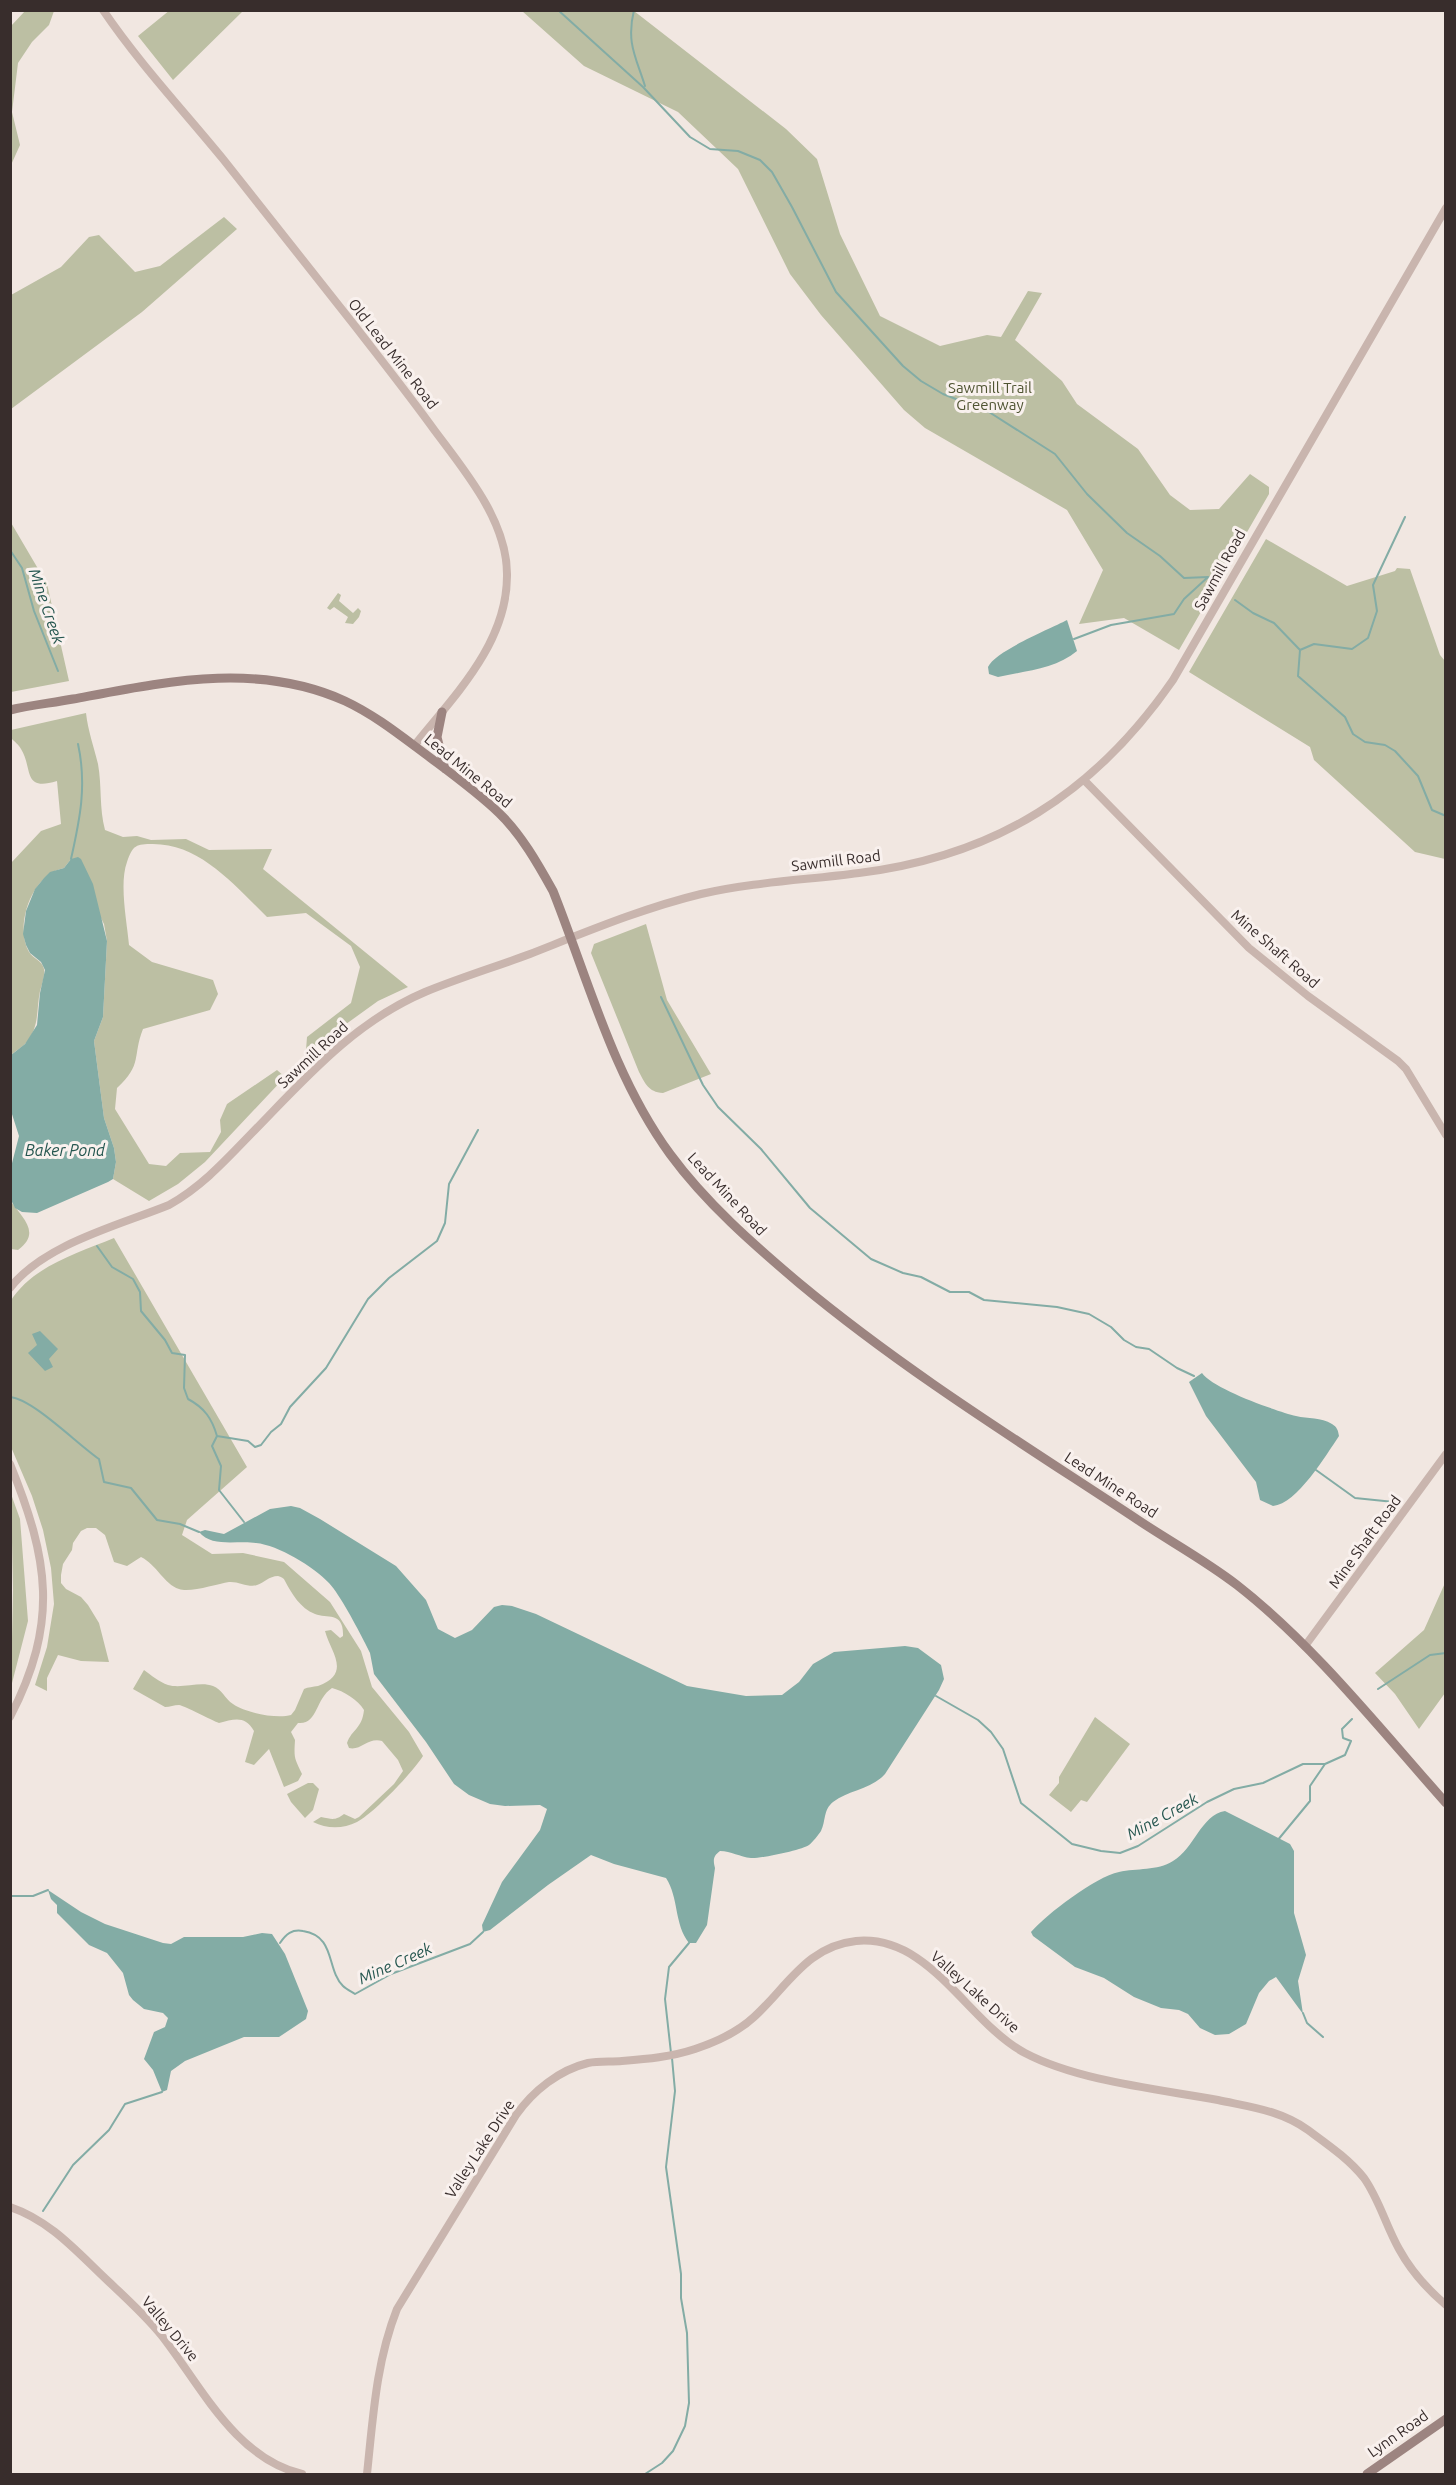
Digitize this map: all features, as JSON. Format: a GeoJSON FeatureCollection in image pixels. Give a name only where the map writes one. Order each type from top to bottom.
{"type":"FeatureCollection","features":[{"type":"Feature","properties":{"kind":"main road","name":"Lead Mine Road"},"geometry":{"type":"LineString","coordinates":[[10,710],[176,681],[220,676],[279,680],[306,686],[347,702],[391,728],[445,769],[500,814],[524,844],[553,891],[623,1075],[644,1116],[670,1155],[701,1192],[760,1251],[929,1384],[1235,1584],[1305,1646],[1446,1803]]}},
{"type":"Feature","properties":{"kind":"main road"},"geometry":{"type":"LineString","coordinates":[[442,712],[437,737],[445,769]]}},
{"type":"Feature","properties":{"kind":"main road","name":"Lynn Road"},"geometry":{"type":"LineString","coordinates":[[1367,2475],[1446,2419]]}},
{"type":"Feature","properties":{"kind":"street","name":"Old Lead Mine Road"},"geometry":{"type":"LineString","coordinates":[[103,10],[127,45],[222,158],[421,411],[476,486],[492,515],[501,542],[507,573],[504,606],[491,642],[442,712],[414,746]]}},
{"type":"Feature","properties":{"kind":"street","name":"Sawmill Road"},"geometry":{"type":"LineString","coordinates":[[10,1288],[22,1274],[49,1254],[182,1198],[210,1176],[319,1063],[366,1025],[424,993],[644,911],[718,890],[783,880],[860,873],[940,857],[973,845],[1027,820],[1084,780],[1128,738],[1173,680],[1446,208]]}},
{"type":"Feature","properties":{"kind":"street","name":"Mine Shaft Road"},"geometry":{"type":"LineString","coordinates":[[1084,780],[1249,948],[1308,996],[1398,1061],[1406,1069],[1446,1135]]}},
{"type":"Feature","properties":{"kind":"street","name":"Mine Shaft Road"},"geometry":{"type":"LineString","coordinates":[[1305,1646],[1446,1454]]}},
{"type":"Feature","properties":{"kind":"street"},"geometry":{"type":"LineString","coordinates":[[10,1464],[36,1533],[44,1585],[42,1624],[34,1663],[25,1689],[10,1717]]}},
{"type":"Feature","properties":{"kind":"street","name":"Valley Lake Drive"},"geometry":{"type":"LineString","coordinates":[[367,2475],[381,2358],[387,2334],[398,2309],[510,2125],[530,2098],[560,2075],[587,2064],[680,2054],[735,2031],[754,2017],[814,1955],[839,1944],[855,1941],[886,1943],[903,1949],[925,1962],[996,2032],[1024,2052],[1040,2060],[1104,2079],[1257,2107],[1293,2120],[1331,2148],[1364,2178],[1410,2268],[1429,2291],[1446,2305]]}},
{"type":"Feature","properties":{"kind":"street","name":"Valley Drive"},"geometry":{"type":"LineString","coordinates":[[10,2207],[32,2215],[58,2233],[160,2333],[236,2435],[277,2464],[302,2475]]}},
{"type":"Feature","properties":{"kind":"green space"},"geometry":{"type":"Polygon","coordinates":[[[170,10],[243,11],[173,80],[138,36],[170,10]]]}},
{"type":"Feature","properties":{"kind":"green space"},"geometry":{"type":"Polygon","coordinates":[[[25,11],[54,11],[49,25],[32,42],[18,63],[12,112],[20,145],[11,165],[11,26],[25,11]]]}},
{"type":"Feature","properties":{"kind":"green space","name":"Sawmill Trail Greenway"},"geometry":{"type":"Polygon","coordinates":[[[522,11],[634,11],[786,129],[817,159],[840,234],[880,316],[940,346],[987,335],[1001,337],[1028,291],[1042,293],[1015,340],[1062,381],[1077,404],[1138,449],[1170,495],[1190,510],[1219,509],[1250,474],[1269,487],[1269,494],[1179,650],[1124,618],[1079,624],[1103,570],[1067,510],[925,428],[904,410],[821,315],[790,274],[738,169],[678,112],[584,66],[522,11]]]}},
{"type":"Feature","properties":{"kind":"green space"},"geometry":{"type":"Polygon","coordinates":[[[224,217],[237,229],[142,312],[11,409],[11,295],[61,267],[89,237],[99,235],[135,272],[160,266],[224,217]]]}},
{"type":"Feature","properties":{"kind":"green space"},"geometry":{"type":"Polygon","coordinates":[[[10,521],[47,584],[69,681],[11,692],[10,521]]]}},
{"type":"Feature","properties":{"kind":"green space"},"geometry":{"type":"Polygon","coordinates":[[[1266,539],[1347,586],[1395,571],[1397,568],[1410,569],[1440,655],[1445,661],[1445,859],[1415,852],[1314,760],[1310,747],[1189,672],[1266,539]]]}},
{"type":"Feature","properties":{"kind":"green space"},"geometry":{"type":"Polygon","coordinates":[[[338,593],[341,595],[339,601],[353,613],[358,608],[361,611],[353,624],[345,623],[348,617],[334,607],[330,610],[327,608],[338,593]]]}},
{"type":"Feature","properties":{"kind":"green space"},"geometry":{"type":"Polygon","coordinates":[[[86,713],[98,764],[105,830],[123,837],[137,836],[151,840],[186,839],[209,850],[272,849],[263,869],[408,987],[378,1001],[317,1045],[306,1050],[307,1037],[351,1003],[360,967],[351,946],[306,913],[267,917],[230,880],[187,851],[153,844],[136,847],[127,862],[124,881],[129,945],[152,962],[213,980],[218,994],[210,1010],[143,1029],[134,1066],[117,1088],[115,1109],[149,1164],[166,1166],[180,1153],[210,1152],[221,1132],[220,1120],[227,1104],[277,1070],[285,1077],[205,1162],[178,1184],[149,1201],[113,1179],[116,1162],[104,1118],[94,1041],[103,1017],[107,941],[104,924],[71,859],[64,868],[53,872],[43,880],[35,890],[25,915],[25,941],[29,952],[43,966],[44,974],[33,1032],[25,1044],[11,1055],[11,863],[41,831],[61,824],[57,781],[46,784],[33,781],[25,756],[11,738],[11,730],[86,713]]]}},
{"type":"Feature","properties":{"kind":"green space"},"geometry":{"type":"Polygon","coordinates":[[[646,924],[667,1000],[711,1074],[663,1093],[650,1089],[639,1072],[591,953],[594,944],[646,924]]]}},
{"type":"Feature","properties":{"kind":"green space"},"geometry":{"type":"Polygon","coordinates":[[[10,1200],[24,1218],[29,1230],[29,1237],[18,1250],[11,1249],[10,1200]]]}},
{"type":"Feature","properties":{"kind":"green space"},"geometry":{"type":"Polygon","coordinates":[[[114,1238],[247,1467],[187,1520],[182,1535],[212,1554],[243,1553],[284,1562],[330,1602],[361,1651],[372,1687],[409,1732],[423,1756],[382,1802],[357,1822],[341,1827],[329,1827],[313,1822],[321,1817],[333,1819],[344,1814],[355,1819],[359,1817],[394,1784],[403,1771],[398,1760],[382,1741],[377,1740],[357,1748],[349,1748],[347,1743],[359,1725],[364,1710],[350,1696],[332,1688],[322,1698],[313,1716],[305,1723],[298,1723],[291,1732],[295,1740],[295,1757],[302,1774],[298,1781],[284,1787],[269,1749],[254,1765],[245,1762],[254,1731],[247,1722],[234,1720],[219,1723],[179,1705],[165,1707],[133,1689],[144,1670],[168,1685],[213,1686],[233,1704],[253,1712],[270,1716],[291,1715],[304,1689],[318,1686],[334,1675],[337,1669],[336,1662],[325,1631],[331,1630],[340,1638],[343,1636],[343,1628],[338,1619],[315,1614],[305,1608],[281,1577],[272,1577],[254,1586],[229,1582],[196,1589],[179,1589],[169,1583],[147,1560],[141,1557],[127,1566],[114,1562],[105,1535],[96,1528],[87,1528],[81,1531],[73,1543],[72,1550],[63,1564],[61,1583],[66,1589],[81,1597],[99,1623],[109,1662],[81,1661],[58,1655],[47,1678],[47,1691],[35,1685],[47,1647],[54,1604],[51,1568],[43,1530],[32,1496],[11,1447],[10,1302],[30,1279],[43,1270],[71,1255],[114,1238]]]}},
{"type":"Feature","properties":{"kind":"green space"},"geometry":{"type":"Polygon","coordinates":[[[11,1494],[20,1519],[28,1621],[11,1687],[13,1590],[11,1494]]]}},
{"type":"Feature","properties":{"kind":"green space"},"geometry":{"type":"Polygon","coordinates":[[[1445,1583],[1445,1693],[1419,1729],[1395,1694],[1375,1673],[1424,1630],[1445,1583]]]}},
{"type":"Feature","properties":{"kind":"green space"},"geometry":{"type":"Polygon","coordinates":[[[1095,1717],[1130,1744],[1087,1802],[1081,1800],[1071,1812],[1049,1795],[1059,1783],[1059,1777],[1095,1717]]]}},
{"type":"Feature","properties":{"kind":"green space"},"geometry":{"type":"Polygon","coordinates":[[[308,1783],[313,1783],[319,1789],[313,1810],[305,1818],[287,1794],[308,1783]]]}},
{"type":"Feature","properties":{"kind":"water"},"geometry":{"type":"Polygon","coordinates":[[[1067,620],[1077,651],[1069,657],[1050,666],[1029,671],[998,677],[989,674],[988,667],[1001,654],[1067,620]]]}},
{"type":"Feature","properties":{"kind":"water","name":"Baker Pond"},"geometry":{"type":"Polygon","coordinates":[[[78,857],[93,884],[107,941],[103,1017],[94,1041],[104,1118],[116,1162],[113,1179],[108,1182],[37,1213],[22,1212],[15,1208],[11,1200],[11,1167],[19,1136],[11,1111],[11,1055],[25,1044],[37,1025],[45,970],[26,945],[23,934],[26,911],[35,889],[44,878],[50,872],[64,868],[71,859],[78,857]]]}},
{"type":"Feature","properties":{"kind":"water"},"geometry":{"type":"Polygon","coordinates":[[[40,1331],[58,1349],[49,1359],[53,1367],[45,1371],[28,1353],[37,1345],[32,1334],[40,1331]]]}},
{"type":"Feature","properties":{"kind":"water"},"geometry":{"type":"Polygon","coordinates":[[[1202,1373],[1219,1386],[1246,1399],[1296,1416],[1323,1420],[1335,1426],[1339,1436],[1319,1466],[1292,1497],[1273,1506],[1260,1500],[1256,1482],[1206,1416],[1189,1382],[1202,1373]]]}},
{"type":"Feature","properties":{"kind":"water"},"geometry":{"type":"Polygon","coordinates":[[[291,1506],[300,1508],[320,1519],[396,1566],[426,1600],[438,1629],[455,1638],[472,1630],[494,1607],[502,1605],[536,1614],[687,1686],[746,1696],[782,1695],[799,1682],[813,1664],[834,1652],[905,1646],[918,1648],[941,1665],[944,1679],[885,1774],[874,1783],[833,1802],[826,1812],[821,1831],[809,1845],[790,1852],[756,1858],[724,1851],[720,1851],[715,1856],[707,1925],[696,1943],[689,1943],[684,1936],[673,1894],[666,1878],[614,1864],[591,1855],[490,1930],[483,1932],[482,1925],[502,1882],[540,1830],[547,1809],[540,1805],[490,1804],[469,1795],[454,1784],[426,1742],[374,1674],[370,1653],[348,1612],[329,1583],[314,1570],[275,1548],[256,1543],[218,1542],[204,1537],[199,1532],[205,1530],[224,1534],[270,1509],[291,1506]]]}},
{"type":"Feature","properties":{"kind":"water"},"geometry":{"type":"Polygon","coordinates":[[[1225,1811],[1290,1844],[1294,1851],[1294,1913],[1306,1955],[1298,1981],[1303,2014],[1276,1977],[1269,1981],[1259,1993],[1246,2024],[1229,2034],[1215,2035],[1200,2028],[1188,2014],[1179,2010],[1161,2008],[1134,1997],[1104,1978],[1075,1967],[1033,1936],[1031,1932],[1048,1916],[1097,1881],[1119,1872],[1154,1868],[1173,1861],[1187,1849],[1210,1819],[1225,1811]]]}},
{"type":"Feature","properties":{"kind":"water"},"geometry":{"type":"Polygon","coordinates":[[[48,1890],[81,1912],[105,1924],[163,1943],[171,1944],[184,1937],[243,1937],[262,1933],[272,1934],[285,1954],[308,2011],[306,2019],[279,2037],[244,2037],[185,2061],[171,2071],[167,2090],[162,2092],[153,2070],[144,2059],[154,2032],[165,2027],[168,2018],[163,2013],[144,2009],[133,2000],[129,1995],[123,1973],[107,1953],[89,1945],[57,1913],[57,1905],[51,1899],[48,1890]]]}},
{"type":"Feature","properties":{"kind":"waterway"},"geometry":{"type":"LineString","coordinates":[[558,10],[643,87],[690,137],[710,149],[738,151],[760,160],[772,172],[836,292],[903,366],[921,381],[943,394],[989,412],[1055,454],[1087,494],[1127,533],[1160,556],[1184,578],[1208,577],[1213,582]]}},
{"type":"Feature","properties":{"kind":"waterway"},"geometry":{"type":"LineString","coordinates":[[634,10],[632,41],[635,58],[645,86]]}},
{"type":"Feature","properties":{"kind":"waterway"},"geometry":{"type":"LineString","coordinates":[[1300,650],[1314,644],[1352,649],[1368,638],[1377,611],[1373,585],[1405,517]]}},
{"type":"Feature","properties":{"kind":"waterway","name":"Mine Creek"},"geometry":{"type":"LineString","coordinates":[[10,550],[22,568],[34,611],[58,671]]}},
{"type":"Feature","properties":{"kind":"waterway"},"geometry":{"type":"LineString","coordinates":[[1074,639],[1111,625],[1174,614],[1184,599],[1208,577]]}},
{"type":"Feature","properties":{"kind":"waterway"},"geometry":{"type":"LineString","coordinates":[[1235,600],[1253,613],[1274,623],[1300,650],[1298,676],[1345,717],[1353,734],[1365,742],[1385,745],[1395,751],[1418,776],[1432,810],[1446,816]]}},
{"type":"Feature","properties":{"kind":"waterway","name":"Mine Creek"},"geometry":{"type":"LineString","coordinates":[[71,859],[80,816],[82,788],[78,744]]}},
{"type":"Feature","properties":{"kind":"waterway"},"geometry":{"type":"LineString","coordinates":[[661,997],[703,1085],[718,1107],[761,1149],[810,1208],[871,1259],[903,1273],[921,1277],[950,1292],[969,1292],[984,1300],[1057,1307],[1089,1314],[1111,1327],[1124,1340],[1136,1347],[1149,1349],[1177,1368],[1194,1376]]}},
{"type":"Feature","properties":{"kind":"waterway"},"geometry":{"type":"LineString","coordinates":[[217,1436],[248,1441],[255,1447],[261,1445],[281,1424],[290,1407],[326,1368],[368,1299],[389,1278],[437,1241],[445,1223],[449,1184],[478,1130]]}},
{"type":"Feature","properties":{"kind":"waterway","name":"Mine Creek"},"geometry":{"type":"LineString","coordinates":[[97,1246],[112,1267],[133,1279],[140,1292],[141,1311],[165,1340],[172,1353],[185,1355],[184,1388],[188,1399],[207,1414],[217,1436],[212,1446],[221,1466],[219,1490],[244,1522]]}},
{"type":"Feature","properties":{"kind":"waterway"},"geometry":{"type":"LineString","coordinates":[[10,1397],[31,1405],[99,1459],[104,1482],[131,1488],[157,1520],[180,1524],[199,1532]]}},
{"type":"Feature","properties":{"kind":"waterway"},"geometry":{"type":"LineString","coordinates":[[1316,1470],[1355,1498],[1394,1502]]}},
{"type":"Feature","properties":{"kind":"waterway","name":"Mine Creek"},"geometry":{"type":"LineString","coordinates":[[1378,1689],[1430,1655],[1446,1653]]}},
{"type":"Feature","properties":{"kind":"waterway","name":"Mine Creek"},"geometry":{"type":"LineString","coordinates":[[936,1696],[978,1720],[991,1732],[1003,1749],[1021,1803],[1072,1844],[1120,1853],[1138,1846],[1207,1802],[1234,1789],[1263,1783],[1303,1764],[1325,1764],[1345,1755],[1351,1741],[1343,1738],[1342,1729],[1352,1719]]}},
{"type":"Feature","properties":{"kind":"waterway"},"geometry":{"type":"LineString","coordinates":[[1277,1841],[1310,1801],[1310,1786],[1325,1764]]}},
{"type":"Feature","properties":{"kind":"waterway"},"geometry":{"type":"LineString","coordinates":[[10,1896],[33,1896],[48,1890]]}},
{"type":"Feature","properties":{"kind":"waterway","name":"Mine Creek"},"geometry":{"type":"LineString","coordinates":[[280,1943],[287,1935],[299,1931],[313,1934],[321,1939],[326,1946],[338,1979],[344,1987],[355,1994],[391,1974],[470,1944],[483,1932]]}},
{"type":"Feature","properties":{"kind":"waterway"},"geometry":{"type":"LineString","coordinates":[[671,2053],[665,1999],[669,1967],[689,1943]]}},
{"type":"Feature","properties":{"kind":"waterway"},"geometry":{"type":"LineString","coordinates":[[1303,2013],[1307,2023],[1323,2037]]}},
{"type":"Feature","properties":{"kind":"waterway"},"geometry":{"type":"LineString","coordinates":[[645,2474],[662,2463],[673,2451],[685,2426],[689,2403],[687,2333],[666,2167],[675,2091],[672,2058]]}},
{"type":"Feature","properties":{"kind":"waterway"},"geometry":{"type":"LineString","coordinates":[[43,2211],[73,2165],[109,2130],[125,2104],[162,2092]]}}]}
